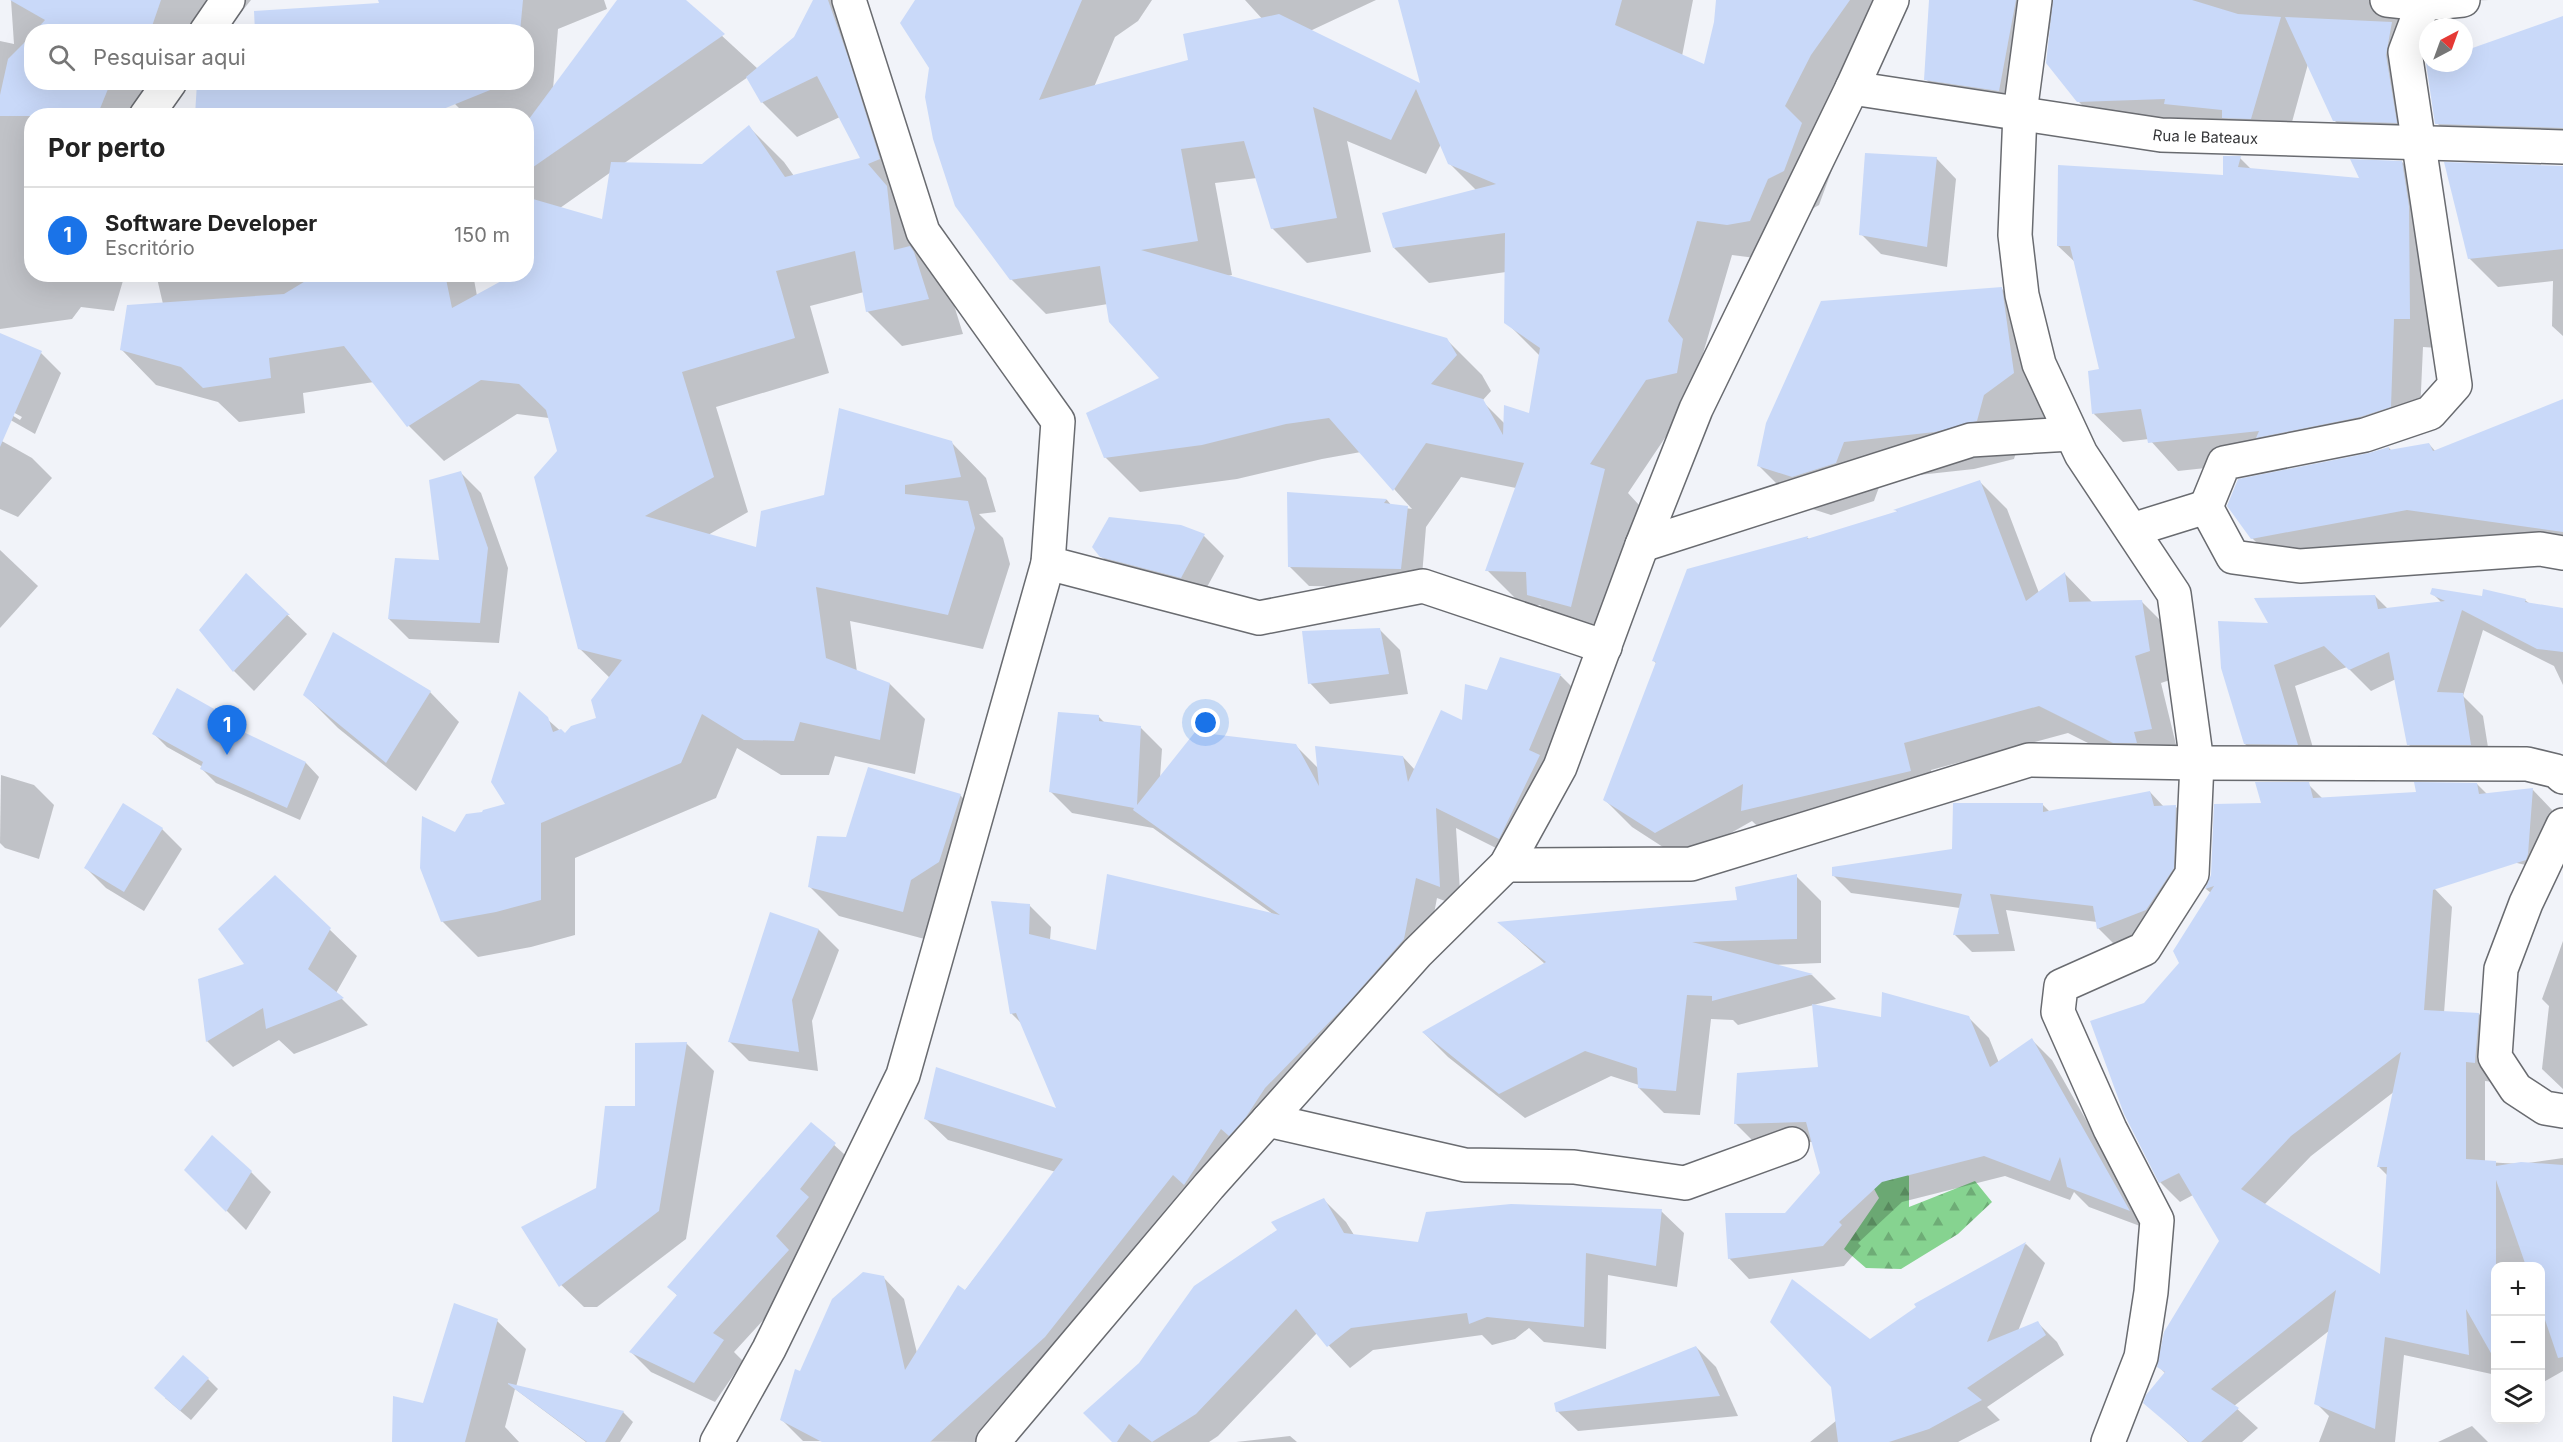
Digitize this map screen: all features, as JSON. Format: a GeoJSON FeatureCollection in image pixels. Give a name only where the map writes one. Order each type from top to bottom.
{"type":"FeatureCollection","features":[{"type":"Feature","properties":{"kind":"street"},"geometry":{"type":"LineString","coordinates":[[212,24],[228,0]]}},
{"type":"Feature","properties":{"kind":"street"},"geometry":{"type":"LineString","coordinates":[[993,1442],[1209,1186],[1417,953],[1506,865],[1560,767],[1642,545],[1696,409],[1852,88],[1892,0]]}},
{"type":"Feature","properties":{"kind":"street"},"geometry":{"type":"LineString","coordinates":[[2035,0],[2020,113],[2015,235],[2022,295],[2039,364],[2081,454],[2174,594],[2197,764],[2192,874],[2145,949],[2061,986],[2058,1012],[2110,1129],[2157,1220],[2151,1292],[2141,1358],[2108,1442]]}},
{"type":"Feature","properties":{"kind":"street"},"geometry":{"type":"LineString","coordinates":[[2387,0],[2423,4],[2463,0]]}},
{"type":"Feature","properties":{"kind":"street"},"geometry":{"type":"LineString","coordinates":[[717,1442],[769,1349],[903,1075],[1048,563],[1058,421],[923,232],[857,4]]}},
{"type":"Feature","properties":{"kind":"street"},"geometry":{"type":"LineString","coordinates":[[2206,507],[2224,463],[2365,435],[2430,413],[2455,385],[2405,52],[2423,4]]}},
{"type":"Feature","properties":{"kind":"street","name":"Rua le Bateaux"},"geometry":{"type":"LineString","coordinates":[[1852,88],[2161,135],[2563,147]]}},
{"type":"Feature","properties":{"kind":"street"},"geometry":{"type":"LineString","coordinates":[[152,108],[164,90]]}},
{"type":"Feature","properties":{"kind":"street"},"geometry":{"type":"LineString","coordinates":[[1642,545],[1971,440],[2071,434]]}},
{"type":"Feature","properties":{"kind":"street"},"geometry":{"type":"LineString","coordinates":[[2132,530],[2206,507]]}},
{"type":"Feature","properties":{"kind":"street"},"geometry":{"type":"LineString","coordinates":[[2206,507],[2233,557],[2300,566],[2540,549],[2563,553]]}},
{"type":"Feature","properties":{"kind":"street"},"geometry":{"type":"LineString","coordinates":[[1048,563],[1259,618],[1423,586],[1605,647]]}},
{"type":"Feature","properties":{"kind":"street"},"geometry":{"type":"LineString","coordinates":[[1506,865],[1691,864],[2029,760],[2197,764],[2527,764],[2556,771],[2563,777]]}},
{"type":"Feature","properties":{"kind":"street"},"geometry":{"type":"LineString","coordinates":[[2563,825],[2552,873],[2526,903],[2501,969],[2495,1057],[2516,1089],[2545,1108],[2563,1111]]}},
{"type":"Feature","properties":{"kind":"street"},"geometry":{"type":"LineString","coordinates":[[1268,1120],[1465,1165],[1574,1167],[1685,1183],[1792,1144]]}},
{"type":"Feature","properties":{"kind":"green space"},"geometry":{"type":"Polygon","coordinates":[[[1875,1148],[1909,1176],[1909,1207],[1975,1181],[1992,1202],[1958,1234],[1901,1269],[1866,1268],[1844,1249],[1879,1198],[1860,1163],[1875,1148]]]}},
{"type":"Feature","properties":{"kind":"building"},"geometry":{"type":"Polygon","coordinates":[[[10,0],[161,0],[153,24],[41,24],[45,20],[10,0]]]}},
{"type":"Feature","properties":{"kind":"building"},"geometry":{"type":"Polygon","coordinates":[[[378,0],[523,0],[521,24],[255,24],[254,11],[379,3],[378,0]]]}},
{"type":"Feature","properties":{"kind":"building"},"geometry":{"type":"Polygon","coordinates":[[[617,0],[686,0],[725,34],[534,166],[534,112],[617,0]]]}},
{"type":"Feature","properties":{"kind":"building"},"geometry":{"type":"Polygon","coordinates":[[[813,0],[828,0],[880,159],[868,164],[887,186],[894,250],[910,246],[929,299],[866,312],[855,251],[776,271],[795,338],[682,372],[714,477],[645,516],[756,547],[761,511],[824,495],[839,408],[952,441],[961,477],[905,485],[905,494],[968,501],[975,528],[948,615],[816,587],[826,658],[890,683],[880,740],[800,722],[794,741],[744,740],[702,714],[681,763],[541,823],[541,900],[496,912],[441,922],[420,868],[422,816],[455,832],[466,814],[482,812],[505,804],[491,782],[519,691],[548,717],[553,732],[561,729],[565,733],[571,726],[596,718],[591,700],[622,660],[578,649],[534,477],[557,451],[546,410],[519,384],[481,380],[407,427],[344,346],[269,358],[271,378],[203,388],[181,367],[120,350],[127,305],[284,294],[304,282],[447,282],[452,308],[499,282],[534,282],[534,199],[602,219],[611,162],[702,164],[749,125],[785,177],[860,158],[817,76],[761,103],[746,77],[794,37],[813,0]]]}},
{"type":"Feature","properties":{"kind":"building"},"geometry":{"type":"Polygon","coordinates":[[[915,0],[1082,0],[1039,100],[1188,60],[1183,34],[1279,14],[1420,83],[1398,0],[1622,0],[1615,25],[1704,64],[1714,22],[1716,0],[1850,0],[1811,55],[1785,106],[1802,123],[1784,171],[1768,179],[1750,221],[1727,225],[1697,221],[1668,321],[1683,339],[1677,373],[1646,380],[1590,464],[1605,469],[1571,607],[1527,595],[1526,572],[1485,571],[1524,463],[1426,443],[1393,491],[1329,418],[1286,424],[1202,445],[1104,458],[1086,413],[1159,378],[1109,322],[1100,266],[1010,280],[955,206],[933,139],[925,97],[929,68],[900,23],[915,0]],[[1416,89],[1391,140],[1313,107],[1337,218],[1271,229],[1244,141],[1181,149],[1198,241],[1141,250],[1447,338],[1457,355],[1431,384],[1483,399],[1503,435],[1504,405],[1529,413],[1540,348],[1504,323],[1505,233],[1393,248],[1382,213],[1496,184],[1448,164],[1416,89]]]}},
{"type":"Feature","properties":{"kind":"building"},"geometry":{"type":"Polygon","coordinates":[[[1929,0],[2016,0],[1999,91],[1924,80],[1929,0]]]}},
{"type":"Feature","properties":{"kind":"building"},"geometry":{"type":"Polygon","coordinates":[[[2053,0],[2192,0],[2238,14],[2281,17],[2251,119],[2222,118],[2222,110],[2164,104],[2165,99],[2077,102],[2046,63],[2053,0]]]}},
{"type":"Feature","properties":{"kind":"building"},"geometry":{"type":"Polygon","coordinates":[[[2563,16],[2563,128],[2435,124],[2427,72],[2473,72],[2473,48],[2563,16]]]}},
{"type":"Feature","properties":{"kind":"building"},"geometry":{"type":"Polygon","coordinates":[[[2285,17],[2392,22],[2386,55],[2397,123],[2333,121],[2285,17]]]}},
{"type":"Feature","properties":{"kind":"building"},"geometry":{"type":"Polygon","coordinates":[[[24,43],[24,90],[108,90],[100,108],[24,108],[24,116],[0,116],[0,95],[8,59],[24,43]]]}},
{"type":"Feature","properties":{"kind":"building"},"geometry":{"type":"Polygon","coordinates":[[[197,90],[490,90],[446,108],[195,108],[197,90]]]}},
{"type":"Feature","properties":{"kind":"building"},"geometry":{"type":"Polygon","coordinates":[[[1865,153],[1937,157],[1927,247],[1859,235],[1865,153]]]}},
{"type":"Feature","properties":{"kind":"building"},"geometry":{"type":"Polygon","coordinates":[[[2223,156],[2241,156],[2238,167],[2359,178],[2350,159],[2402,161],[2409,206],[2410,319],[2394,319],[2391,407],[2360,417],[2256,438],[2259,431],[2148,443],[2141,409],[2092,414],[2088,371],[2099,369],[2070,246],[2057,246],[2058,165],[2223,175],[2223,156]]]}},
{"type":"Feature","properties":{"kind":"building"},"geometry":{"type":"Polygon","coordinates":[[[2444,162],[2563,166],[2563,249],[2468,259],[2444,162]]]}},
{"type":"Feature","properties":{"kind":"building"},"geometry":{"type":"Polygon","coordinates":[[[2002,287],[2014,373],[1984,395],[1977,421],[1935,432],[1844,442],[1836,463],[1792,477],[1757,466],[1766,423],[1821,301],[2002,287]]]}},
{"type":"Feature","properties":{"kind":"building"},"geometry":{"type":"Polygon","coordinates":[[[0,333],[42,351],[0,447],[0,333]]]}},
{"type":"Feature","properties":{"kind":"building"},"geometry":{"type":"Polygon","coordinates":[[[2563,399],[2563,532],[2407,510],[2251,539],[2227,506],[2238,479],[2389,447],[2389,450],[2429,443],[2433,451],[2563,399]]]}},
{"type":"Feature","properties":{"kind":"building"},"geometry":{"type":"Polygon","coordinates":[[[461,471],[488,548],[480,623],[388,619],[395,558],[439,560],[429,480],[461,471]]]}},
{"type":"Feature","properties":{"kind":"building"},"geometry":{"type":"Polygon","coordinates":[[[1980,480],[2026,601],[2065,572],[2069,602],[2142,600],[2150,651],[2135,656],[2152,729],[2134,732],[2137,743],[2113,743],[2039,706],[1904,743],[1911,771],[1741,811],[1743,784],[1655,833],[1603,800],[1656,662],[1652,661],[1687,569],[1808,536],[1807,539],[1898,511],[1893,510],[1980,480]]]}},
{"type":"Feature","properties":{"kind":"building"},"geometry":{"type":"Polygon","coordinates":[[[1287,492],[1387,499],[1384,503],[1408,506],[1401,569],[1288,567],[1287,492]]]}},
{"type":"Feature","properties":{"kind":"building"},"geometry":{"type":"Polygon","coordinates":[[[1109,517],[1181,525],[1205,534],[1181,578],[1100,557],[1092,547],[1109,517]]]}},
{"type":"Feature","properties":{"kind":"building"},"geometry":{"type":"Polygon","coordinates":[[[246,573],[290,615],[287,615],[233,672],[199,630],[246,573]]]}},
{"type":"Feature","properties":{"kind":"building"},"geometry":{"type":"Polygon","coordinates":[[[2432,588],[2482,596],[2483,589],[2526,599],[2525,602],[2563,608],[2563,652],[2537,649],[2462,610],[2437,692],[2463,693],[2471,745],[2407,745],[2389,652],[2349,670],[2324,646],[2274,665],[2298,745],[2244,744],[2221,668],[2218,621],[2268,623],[2254,598],[2375,595],[2378,609],[2445,601],[2430,594],[2432,588]]]}},
{"type":"Feature","properties":{"kind":"building"},"geometry":{"type":"Polygon","coordinates":[[[1380,628],[1389,674],[1308,684],[1302,631],[1380,628]]]}},
{"type":"Feature","properties":{"kind":"building"},"geometry":{"type":"Polygon","coordinates":[[[333,632],[431,691],[386,763],[303,695],[333,632]]]}},
{"type":"Feature","properties":{"kind":"building"},"geometry":{"type":"Polygon","coordinates":[[[1500,657],[1561,674],[1529,750],[1540,755],[1499,839],[1436,808],[1440,887],[1416,878],[1404,939],[1348,1003],[1265,1088],[1246,1117],[1229,1136],[1221,1129],[1184,1185],[1173,1175],[1045,1337],[930,1442],[822,1442],[780,1420],[795,1369],[800,1371],[832,1299],[863,1272],[884,1276],[905,1370],[958,1285],[965,1290],[1063,1159],[924,1119],[936,1067],[1056,1108],[1016,1013],[1010,1014],[991,901],[1030,904],[1029,934],[1096,950],[1107,874],[1280,915],[1133,810],[1134,808],[1049,792],[1058,712],[1099,715],[1099,721],[1141,726],[1137,805],[1195,732],[1296,744],[1319,786],[1315,746],[1403,756],[1408,782],[1441,710],[1462,720],[1465,684],[1487,690],[1500,657]]]}},
{"type":"Feature","properties":{"kind":"building"},"geometry":{"type":"Polygon","coordinates":[[[177,688],[216,710],[212,717],[306,762],[287,808],[200,769],[203,762],[152,734],[177,688]]]}},
{"type":"Feature","properties":{"kind":"building"},"geometry":{"type":"Polygon","coordinates":[[[868,767],[961,794],[939,862],[911,880],[903,912],[808,887],[817,836],[846,837],[868,767]]]}},
{"type":"Feature","properties":{"kind":"building"},"geometry":{"type":"Polygon","coordinates":[[[2255,782],[2309,782],[2313,798],[2416,792],[2414,782],[2477,783],[2479,794],[2533,788],[2526,860],[2433,890],[2424,1010],[2479,1013],[2475,1063],[2466,1062],[2466,1159],[2496,1161],[2496,1166],[2521,1162],[2563,1165],[2563,1357],[2558,1358],[2545,1320],[2545,1262],[2525,1262],[2496,1180],[2496,1262],[2491,1262],[2491,1353],[2466,1309],[2469,1355],[2385,1337],[2375,1429],[2314,1404],[2336,1290],[2211,1389],[2239,1408],[2201,1442],[2189,1442],[2143,1403],[2146,1395],[2165,1372],[2157,1367],[2164,1332],[2219,1241],[2179,1173],[2159,1183],[2124,1114],[2090,1021],[2144,1003],[2179,963],[2173,951],[2214,886],[2205,889],[2211,875],[2214,804],[2261,803],[2255,782]],[[2401,1052],[2291,1136],[2241,1189],[2380,1274],[2387,1167],[2377,1167],[2401,1052]]]}},
{"type":"Feature","properties":{"kind":"building"},"geometry":{"type":"Polygon","coordinates":[[[2150,791],[2154,806],[2176,805],[2174,868],[2146,910],[2097,929],[2093,906],[1990,894],[1999,934],[1953,935],[1962,894],[1832,876],[1832,867],[1952,849],[1953,803],[2043,803],[2043,812],[2150,791]]]}},
{"type":"Feature","properties":{"kind":"building"},"geometry":{"type":"Polygon","coordinates":[[[123,803],[163,828],[124,892],[84,868],[123,803]]]}},
{"type":"Feature","properties":{"kind":"building"},"geometry":{"type":"Polygon","coordinates":[[[1797,874],[1797,939],[1692,942],[1813,974],[1712,1001],[1712,996],[1687,995],[1676,1091],[1638,1088],[1637,1068],[1585,1051],[1499,1094],[1422,1032],[1546,962],[1497,922],[1737,900],[1735,887],[1797,874]]]}},
{"type":"Feature","properties":{"kind":"building"},"geometry":{"type":"Polygon","coordinates":[[[275,875],[331,928],[308,969],[344,998],[266,1029],[263,1008],[206,1042],[198,979],[244,964],[218,929],[275,875]]]}},
{"type":"Feature","properties":{"kind":"building"},"geometry":{"type":"Polygon","coordinates":[[[770,912],[819,929],[792,1000],[799,1052],[728,1042],[770,912]]]}},
{"type":"Feature","properties":{"kind":"building"},"geometry":{"type":"Polygon","coordinates":[[[1882,992],[1969,1016],[1990,1067],[2032,1038],[2130,1211],[2067,1187],[2060,1157],[2050,1181],[1984,1156],[1882,1182],[1839,1222],[1842,1225],[1823,1246],[1728,1259],[1725,1213],[1785,1213],[1820,1173],[1806,1122],[1734,1124],[1737,1073],[1818,1067],[1812,1004],[1881,1017],[1882,992]]]}},
{"type":"Feature","properties":{"kind":"building"},"geometry":{"type":"Polygon","coordinates":[[[687,1042],[659,1211],[559,1287],[521,1227],[596,1188],[605,1106],[635,1106],[635,1043],[687,1042]]]}},
{"type":"Feature","properties":{"kind":"building"},"geometry":{"type":"Polygon","coordinates":[[[811,1122],[836,1143],[800,1189],[809,1197],[776,1236],[789,1250],[713,1333],[724,1340],[694,1383],[629,1352],[677,1295],[667,1287],[811,1122]]]}},
{"type":"Feature","properties":{"kind":"building"},"geometry":{"type":"Polygon","coordinates":[[[212,1135],[252,1171],[226,1212],[184,1170],[212,1135]]]}},
{"type":"Feature","properties":{"kind":"building"},"geometry":{"type":"Polygon","coordinates":[[[1324,1198],[1344,1233],[1418,1242],[1426,1212],[1511,1204],[1662,1209],[1656,1266],[1586,1253],[1584,1327],[1487,1317],[1469,1324],[1467,1313],[1351,1328],[1327,1347],[1296,1309],[1196,1414],[1152,1442],[1129,1424],[1117,1442],[1112,1442],[1083,1413],[1139,1363],[1194,1286],[1277,1230],[1271,1222],[1324,1198]]]}},
{"type":"Feature","properties":{"kind":"building"},"geometry":{"type":"Polygon","coordinates":[[[2026,1242],[1987,1342],[2038,1321],[2046,1335],[1967,1388],[1982,1400],[1929,1429],[1889,1442],[1838,1442],[1831,1387],[1770,1322],[1792,1279],[1870,1339],[1916,1307],[1914,1304],[2026,1242]]]}},
{"type":"Feature","properties":{"kind":"building"},"geometry":{"type":"Polygon","coordinates":[[[454,1303],[498,1319],[465,1442],[392,1442],[393,1396],[423,1403],[454,1303]]]}},
{"type":"Feature","properties":{"kind":"building"},"geometry":{"type":"Polygon","coordinates":[[[1696,1346],[1720,1396],[1556,1412],[1554,1403],[1696,1346]]]}},
{"type":"Feature","properties":{"kind":"building"},"geometry":{"type":"Polygon","coordinates":[[[183,1355],[209,1378],[180,1411],[154,1388],[183,1355]]]}},
{"type":"Feature","properties":{"kind":"building"},"geometry":{"type":"Polygon","coordinates":[[[508,1384],[624,1411],[605,1442],[587,1442],[508,1384]]]}},
{"type":"Feature","properties":{"kind":"place","name":"Software Developer"},"geometry":{"type":"Point","coordinates":[227,755]}}]}
